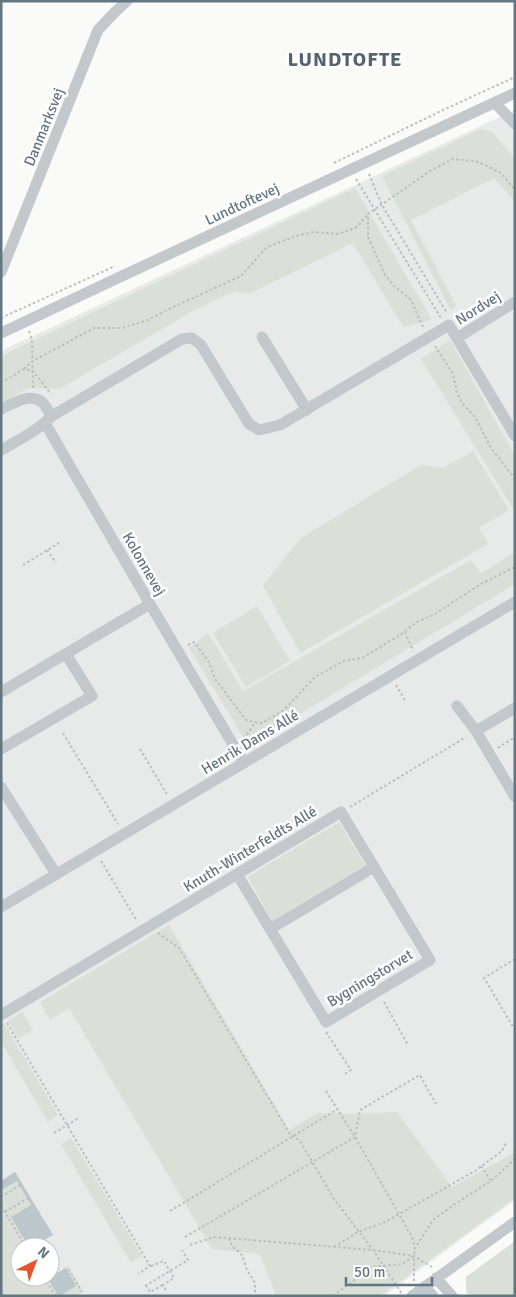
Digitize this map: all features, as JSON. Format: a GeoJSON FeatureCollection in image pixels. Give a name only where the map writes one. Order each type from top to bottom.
{"type":"FeatureCollection","features":[{"type":"Feature","properties":{"kind":"street","name":"Danmarksvej"},"geometry":{"type":"LineString","coordinates":[[1,272],[98,30],[127,1]]}},
{"type":"Feature","properties":{"kind":"street","name":"Lundtoftevej"},"geometry":{"type":"LineString","coordinates":[[1,333],[515,93]]}},
{"type":"Feature","properties":{"kind":"street"},"geometry":{"type":"LineString","coordinates":[[495,103],[515,124]]}},
{"type":"Feature","properties":{"kind":"street","name":"Nordvej"},"geometry":{"type":"LineString","coordinates":[[457,338],[515,302]]}},
{"type":"Feature","properties":{"kind":"street"},"geometry":{"type":"LineString","coordinates":[[1,450],[62,410],[182,339],[192,338],[201,345],[249,424],[259,430],[280,425],[449,325]]}},
{"type":"Feature","properties":{"kind":"street","name":"Nordvej"},"geometry":{"type":"LineString","coordinates":[[449,325],[515,436]]}},
{"type":"Feature","properties":{"kind":"street"},"geometry":{"type":"LineString","coordinates":[[262,337],[307,410]]}},
{"type":"Feature","properties":{"kind":"street"},"geometry":{"type":"LineString","coordinates":[[1,409],[21,399],[33,399]]}},
{"type":"Feature","properties":{"kind":"street","name":"Kolonnevej"},"geometry":{"type":"LineString","coordinates":[[33,399],[43,403],[48,420],[150,604],[244,763]]}},
{"type":"Feature","properties":{"kind":"street","name":"Henrik Dams Allé"},"geometry":{"type":"LineString","coordinates":[[1,908],[515,602]]}},
{"type":"Feature","properties":{"kind":"street"},"geometry":{"type":"LineString","coordinates":[[1,692],[150,604]]}},
{"type":"Feature","properties":{"kind":"street"},"geometry":{"type":"LineString","coordinates":[[1,749],[92,696],[66,654]]}},
{"type":"Feature","properties":{"kind":"street"},"geometry":{"type":"LineString","coordinates":[[457,706],[476,731],[515,797]]}},
{"type":"Feature","properties":{"kind":"street"},"geometry":{"type":"LineString","coordinates":[[476,731],[515,708]]}},
{"type":"Feature","properties":{"kind":"street"},"geometry":{"type":"LineString","coordinates":[[1,787],[56,874]]}},
{"type":"Feature","properties":{"kind":"street","name":"Bygningstorvet"},"geometry":{"type":"LineString","coordinates":[[237,874],[326,1022],[430,960],[341,812]]}},
{"type":"Feature","properties":{"kind":"street","name":"Knuth-Winterfeldts Allé"},"geometry":{"type":"LineString","coordinates":[[1,1015],[341,812]]}},
{"type":"Feature","properties":{"kind":"street"},"geometry":{"type":"LineString","coordinates":[[270,929],[374,867]]}},
{"type":"Feature","properties":{"kind":"street"},"geometry":{"type":"LineString","coordinates":[[412,1296],[515,1222]]}},
{"type":"Feature","properties":{"kind":"street"},"geometry":{"type":"LineString","coordinates":[[436,1278],[452,1296]]}},
{"type":"Feature","properties":{"kind":"street"},"geometry":{"type":"LineString","coordinates":[[424,1287],[433,1296]]}},
{"type":"Feature","properties":{"kind":"path"},"geometry":{"type":"LineString","coordinates":[[329,166],[425,118],[515,77]]}},
{"type":"Feature","properties":{"kind":"path"},"geometry":{"type":"LineString","coordinates":[[1,383],[33,361],[94,328],[122,328],[148,320],[241,276],[267,247],[296,236],[314,232],[338,234],[357,227],[368,214],[430,171],[453,159],[475,161],[501,173],[515,190]]}},
{"type":"Feature","properties":{"kind":"path"},"geometry":{"type":"LineString","coordinates":[[364,163],[382,205],[449,316],[449,325]]}},
{"type":"Feature","properties":{"kind":"path"},"geometry":{"type":"LineString","coordinates":[[350,170],[376,209],[442,320],[449,325]]}},
{"type":"Feature","properties":{"kind":"path"},"geometry":{"type":"LineString","coordinates":[[368,214],[368,237],[386,275],[394,286],[411,300],[423,327],[453,374],[457,393],[462,403],[475,418],[491,448],[515,479]]}},
{"type":"Feature","properties":{"kind":"path"},"geometry":{"type":"LineString","coordinates":[[1,318],[118,264]]}},
{"type":"Feature","properties":{"kind":"path"},"geometry":{"type":"LineString","coordinates":[[24,322],[32,340],[33,399]]}},
{"type":"Feature","properties":{"kind":"path"},"geometry":{"type":"LineString","coordinates":[[24,369],[33,371],[62,410]]}},
{"type":"Feature","properties":{"kind":"path"},"geometry":{"type":"LineString","coordinates":[[23,565],[59,543]]}},
{"type":"Feature","properties":{"kind":"path"},"geometry":{"type":"LineString","coordinates":[[48,550],[56,563]]}},
{"type":"Feature","properties":{"kind":"path"},"geometry":{"type":"LineString","coordinates":[[177,650],[194,642],[209,662],[215,679],[246,720],[262,722],[284,710],[315,677],[344,661],[362,658],[415,623],[435,614],[479,585],[515,567]]}},
{"type":"Feature","properties":{"kind":"path"},"geometry":{"type":"LineString","coordinates":[[404,632],[418,659]]}},
{"type":"Feature","properties":{"kind":"path"},"geometry":{"type":"LineString","coordinates":[[396,686],[406,702]]}},
{"type":"Feature","properties":{"kind":"path"},"geometry":{"type":"LineString","coordinates":[[234,746],[249,732],[255,722]]}},
{"type":"Feature","properties":{"kind":"path","name":"Knuth-Winterfeldts Allé"},"geometry":{"type":"LineString","coordinates":[[341,812],[476,731]]}},
{"type":"Feature","properties":{"kind":"path"},"geometry":{"type":"LineString","coordinates":[[63,733],[124,834]]}},
{"type":"Feature","properties":{"kind":"path"},"geometry":{"type":"LineString","coordinates":[[489,753],[515,738]]}},
{"type":"Feature","properties":{"kind":"path"},"geometry":{"type":"LineString","coordinates":[[140,749],[173,805]]}},
{"type":"Feature","properties":{"kind":"path"},"geometry":{"type":"LineString","coordinates":[[101,862],[143,931],[156,932],[178,948],[290,1134],[300,1141],[334,1199],[373,1250],[403,1296]]}},
{"type":"Feature","properties":{"kind":"path"},"geometry":{"type":"LineString","coordinates":[[515,960],[484,978],[515,1030]]}},
{"type":"Feature","properties":{"kind":"path"},"geometry":{"type":"LineString","coordinates":[[378,991],[408,1045]]}},
{"type":"Feature","properties":{"kind":"path"},"geometry":{"type":"LineString","coordinates":[[1,1015],[150,1266]]}},
{"type":"Feature","properties":{"kind":"path"},"geometry":{"type":"LineString","coordinates":[[326,1022],[326,1034],[351,1070],[345,1074]]}},
{"type":"Feature","properties":{"kind":"path"},"geometry":{"type":"LineString","coordinates":[[185,1237],[355,1137],[360,1110],[420,1075],[436,1104]]}},
{"type":"Feature","properties":{"kind":"path"},"geometry":{"type":"LineString","coordinates":[[326,1091],[355,1137],[412,1237],[415,1248],[414,1282],[424,1287]]}},
{"type":"Feature","properties":{"kind":"path"},"geometry":{"type":"LineString","coordinates":[[170,1211],[338,1110]]}},
{"type":"Feature","properties":{"kind":"path"},"geometry":{"type":"LineString","coordinates":[[54,1133],[79,1118]]}},
{"type":"Feature","properties":{"kind":"path"},"geometry":{"type":"LineString","coordinates":[[334,1247],[358,1232],[385,1222],[481,1166],[502,1150],[506,1143]]}},
{"type":"Feature","properties":{"kind":"path"},"geometry":{"type":"LineString","coordinates":[[415,1248],[433,1220],[490,1181],[515,1159]]}},
{"type":"Feature","properties":{"kind":"path"},"geometry":{"type":"LineString","coordinates":[[481,1166],[490,1181]]}},
{"type":"Feature","properties":{"kind":"path"},"geometry":{"type":"LineString","coordinates":[[1,1197],[21,1185]]}},
{"type":"Feature","properties":{"kind":"path"},"geometry":{"type":"LineString","coordinates":[[5,1212],[28,1198]]}},
{"type":"Feature","properties":{"kind":"path"},"geometry":{"type":"LineString","coordinates":[[1,1206],[20,1237]]}},
{"type":"Feature","properties":{"kind":"path"},"geometry":{"type":"LineString","coordinates":[[190,1245],[214,1237],[373,1250],[414,1256],[434,1268],[436,1278]]}},
{"type":"Feature","properties":{"kind":"path"},"geometry":{"type":"LineString","coordinates":[[229,1238],[232,1246],[242,1255],[247,1270],[255,1283],[255,1296]]}},
{"type":"Feature","properties":{"kind":"path"},"geometry":{"type":"LineString","coordinates":[[138,1274],[150,1266],[164,1261],[170,1271],[174,1278],[163,1285],[150,1292],[146,1286],[170,1271],[188,1260],[182,1250]]}},
{"type":"Feature","properties":{"kind":"path"},"geometry":{"type":"LineString","coordinates":[[333,1296],[372,1267],[402,1264],[414,1256]]}},
{"type":"Feature","properties":{"kind":"path"},"geometry":{"type":"LineString","coordinates":[[70,1270],[82,1292]]}},
{"type":"Feature","properties":{"kind":"path"},"geometry":{"type":"LineString","coordinates":[[163,1285],[166,1290]]}},
{"type":"Feature","properties":{"kind":"path"},"geometry":{"type":"LineString","coordinates":[[1,1290],[5,1296]]}},
{"type":"Feature","properties":{"kind":"shaded area"},"geometry":{"type":"Polygon","coordinates":[[[515,110],[515,1200],[384,1296],[1,1296],[1,351],[515,110]]]}},
{"type":"Feature","properties":{"kind":"shaded area"},"geometry":{"type":"Polygon","coordinates":[[[480,129],[492,132],[515,159],[515,202],[494,178],[411,220],[456,305],[451,311],[382,176],[480,129]]]}},
{"type":"Feature","properties":{"kind":"shaded area"},"geometry":{"type":"Polygon","coordinates":[[[355,188],[432,320],[403,327],[353,243],[249,294],[234,291],[191,312],[59,389],[28,388],[1,403],[1,356],[355,188]]]}},
{"type":"Feature","properties":{"kind":"shaded area"},"geometry":{"type":"Polygon","coordinates":[[[450,340],[515,456],[515,512],[421,359],[450,340]]]}},
{"type":"Feature","properties":{"kind":"shaded area"},"geometry":{"type":"Polygon","coordinates":[[[473,451],[509,510],[479,528],[488,544],[300,653],[263,585],[301,538],[421,465],[443,468],[473,451]]]}},
{"type":"Feature","properties":{"kind":"shaded area"},"geometry":{"type":"Polygon","coordinates":[[[515,552],[515,584],[248,745],[189,648],[208,633],[243,691],[471,560],[481,573],[515,552]]]}},
{"type":"Feature","properties":{"kind":"shaded area"},"geometry":{"type":"Polygon","coordinates":[[[257,606],[290,661],[246,687],[213,633],[257,606]]]}},
{"type":"Feature","properties":{"kind":"shaded area"},"geometry":{"type":"Polygon","coordinates":[[[339,822],[365,865],[272,921],[248,877],[339,822]]]}},
{"type":"Feature","properties":{"kind":"shaded area"},"geometry":{"type":"Polygon","coordinates":[[[169,925],[289,1130],[318,1113],[397,1112],[452,1187],[512,1154],[515,1145],[515,1198],[380,1296],[276,1296],[260,1254],[212,1249],[69,1008],[50,1020],[40,1002],[169,925]]]}},
{"type":"Feature","properties":{"kind":"shaded area"},"geometry":{"type":"Polygon","coordinates":[[[22,1012],[33,1030],[18,1039],[8,1021],[22,1012]]]}},
{"type":"Feature","properties":{"kind":"shaded area"},"geometry":{"type":"Polygon","coordinates":[[[4,1023],[58,1115],[48,1122],[3,1045],[1,1046],[1,1025],[4,1023]]]}},
{"type":"Feature","properties":{"kind":"shaded area"},"geometry":{"type":"Polygon","coordinates":[[[71,1138],[142,1256],[131,1263],[61,1144],[71,1138]]]}},
{"type":"Feature","properties":{"kind":"shaded area"},"geometry":{"type":"Polygon","coordinates":[[[15,1172],[53,1235],[50,1237],[10,1237],[10,1287],[60,1287],[60,1271],[68,1266],[83,1291],[76,1296],[3,1296],[1,1292],[1,1181],[15,1172]]]}},
{"type":"Feature","properties":{"kind":"shaded area"},"geometry":{"type":"Polygon","coordinates":[[[15,1172],[53,1235],[50,1237],[23,1237],[11,1217],[31,1205],[17,1181],[1,1190],[1,1181],[15,1172]]]}},
{"type":"Feature","properties":{"kind":"shaded area"},"geometry":{"type":"Polygon","coordinates":[[[515,1241],[515,1296],[471,1296],[466,1292],[466,1277],[515,1241]]]}},
{"type":"Feature","properties":{"kind":"shaded area"},"geometry":{"type":"Polygon","coordinates":[[[66,1268],[76,1286],[58,1296],[53,1287],[60,1287],[60,1271],[66,1268]]]}},
{"type":"Feature","properties":{"kind":"district","name":"LUNDTOFTE"},"geometry":{"type":"Point","coordinates":[345,59]}}]}
